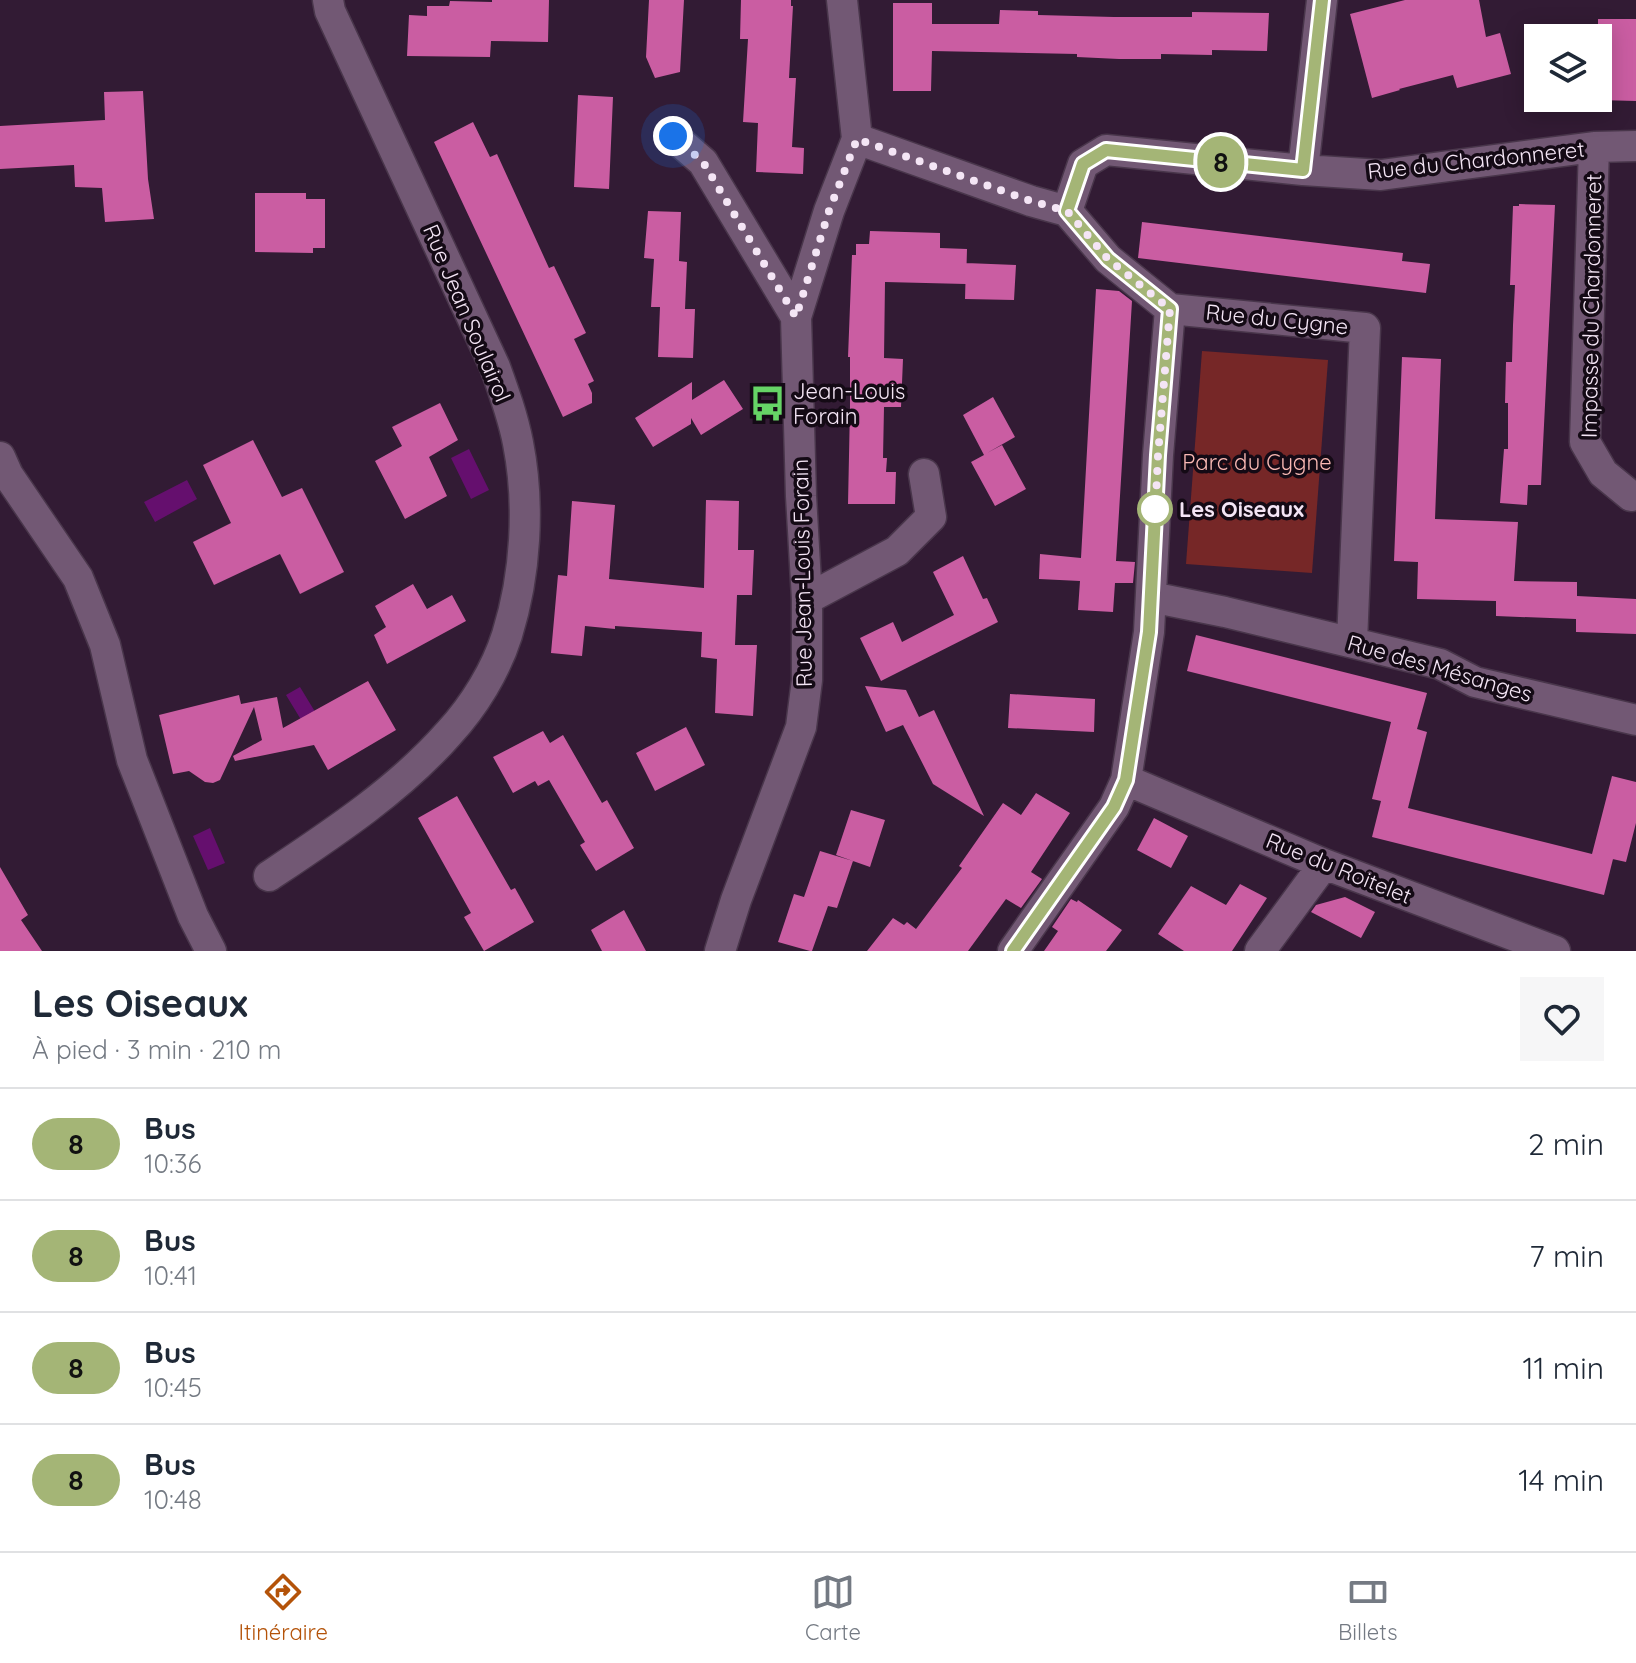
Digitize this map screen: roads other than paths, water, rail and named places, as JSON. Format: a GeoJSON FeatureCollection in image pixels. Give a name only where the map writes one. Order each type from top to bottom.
{"type":"FeatureCollection","features":[{"type":"Feature","properties":{"kind":"street","name":"Rue Jean Soulairol"},"geometry":{"type":"LineString","coordinates":[[269,876],[332,834],[421,762],[450,733],[471,705],[491,672],[507,636],[517,595],[525,522],[518,443],[495,367],[330,11],[328,0]]}},
{"type":"Feature","properties":{"kind":"street","name":"Rue Jean-Louis Forain"},"geometry":{"type":"LineString","coordinates":[[720,951],[801,727],[807,680],[807,599],[796,317],[829,211],[857,139],[842,0]]}},
{"type":"Feature","properties":{"kind":"street"},"geometry":{"type":"LineString","coordinates":[[1303,170],[1322,0]]}},
{"type":"Feature","properties":{"kind":"street"},"geometry":{"type":"LineString","coordinates":[[673,136],[703,162],[796,317]]}},
{"type":"Feature","properties":{"kind":"street"},"geometry":{"type":"LineString","coordinates":[[857,139],[1067,211],[1108,259],[1170,309],[1158,455],[1149,632],[1126,780],[1114,807],[1013,951]]}},
{"type":"Feature","properties":{"kind":"street","name":"Rue du Chardonneret"},"geometry":{"type":"LineString","coordinates":[[1067,211],[1083,164],[1106,150],[1381,175],[1594,147],[1636,146]]}},
{"type":"Feature","properties":{"kind":"street","name":"Impasse du Chardonneret"},"geometry":{"type":"LineString","coordinates":[[1594,147],[1585,442],[1603,473],[1631,496]]}},
{"type":"Feature","properties":{"kind":"street","name":"Rue du Cygne"},"geometry":{"type":"LineString","coordinates":[[1170,309],[1365,328],[1352,642]]}},
{"type":"Feature","properties":{"kind":"street"},"geometry":{"type":"LineString","coordinates":[[0,457],[8,475],[78,578],[105,645],[132,760],[193,916],[211,951]]}},
{"type":"Feature","properties":{"kind":"street"},"geometry":{"type":"LineString","coordinates":[[807,599],[897,551],[931,517],[924,474]]}},
{"type":"Feature","properties":{"kind":"street","name":"Rue des Mésanges"},"geometry":{"type":"LineString","coordinates":[[1151,597],[1440,664],[1475,682],[1636,720]]}},
{"type":"Feature","properties":{"kind":"street","name":"Rue du Roitelet"},"geometry":{"type":"LineString","coordinates":[[1126,780],[1324,864],[1555,951]]}},
{"type":"Feature","properties":{"kind":"street"},"geometry":{"type":"LineString","coordinates":[[1260,951],[1324,864]]}},
{"type":"Feature","properties":{"kind":"place","name":"Jean-Louis Forain"},"geometry":{"type":"Point","coordinates":[767,404]}},
{"type":"Feature","properties":{"kind":"place","name":"Les Oiseaux"},"geometry":{"type":"Point","coordinates":[1155,509]}},
{"type":"Feature","properties":{"kind":"park label","name":"Parc du Cygne"},"geometry":{"type":"Point","coordinates":[1257,462]}}]}
